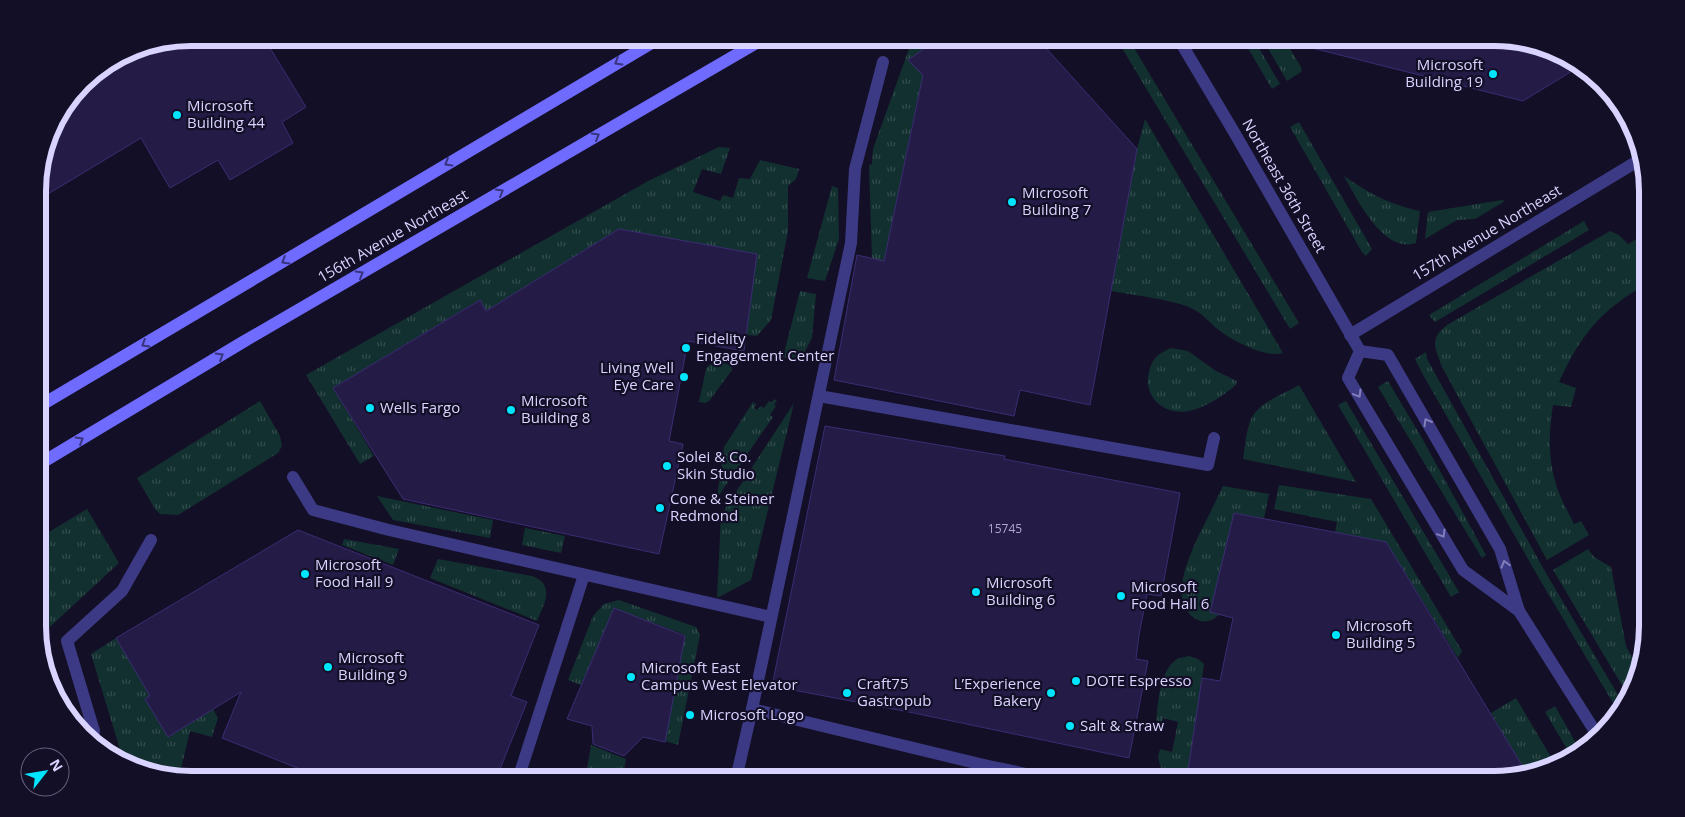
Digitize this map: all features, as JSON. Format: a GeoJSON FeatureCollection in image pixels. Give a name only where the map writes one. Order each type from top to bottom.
{"type":"FeatureCollection","features":[{"type":"Feature","properties":{"kind":"main road"},"geometry":{"type":"LineString","coordinates":[[47,402],[647,46]]}},
{"type":"Feature","properties":{"kind":"main road","name":"156th Avenue Northeast"},"geometry":{"type":"LineString","coordinates":[[46,460],[243,342],[751,46]]}},
{"type":"Feature","properties":{"kind":"street","name":"Northeast 36th Street"},"geometry":{"type":"LineString","coordinates":[[1183,46],[1360,351]]}},
{"type":"Feature","properties":{"kind":"street"},"geometry":{"type":"LineString","coordinates":[[738,771],[851,243],[855,169],[883,62]]}},
{"type":"Feature","properties":{"kind":"street","name":"157th Avenue Northeast"},"geometry":{"type":"LineString","coordinates":[[1350,335],[1636,162]]}},
{"type":"Feature","properties":{"kind":"street"},"geometry":{"type":"LineString","coordinates":[[1519,611],[1463,570],[1348,378],[1360,351],[1388,355],[1500,550],[1519,611],[1594,730]]}},
{"type":"Feature","properties":{"kind":"street"},"geometry":{"type":"LineString","coordinates":[[818,396],[1208,466],[1214,438]]}},
{"type":"Feature","properties":{"kind":"street"},"geometry":{"type":"LineString","coordinates":[[293,477],[313,510],[389,530],[771,617]]}},
{"type":"Feature","properties":{"kind":"street"},"geometry":{"type":"LineString","coordinates":[[94,732],[67,641],[122,591],[151,540]]}},
{"type":"Feature","properties":{"kind":"street"},"geometry":{"type":"LineString","coordinates":[[521,771],[584,575]]}},
{"type":"Feature","properties":{"kind":"street"},"geometry":{"type":"LineString","coordinates":[[752,709],[1009,770]]}},
{"type":"Feature","properties":{"kind":"street"},"geometry":{"type":"LineString","coordinates":[[983,770],[984,765]]}},
{"type":"Feature","properties":{"kind":"green space"},"geometry":{"type":"Polygon","coordinates":[[[910,46],[927,46],[909,60],[935,88],[917,102],[884,261],[872,259],[869,165],[872,164],[873,149],[910,46]]]}},
{"type":"Feature","properties":{"kind":"green space"},"geometry":{"type":"Polygon","coordinates":[[[1121,46],[1133,46],[1299,323],[1290,329],[1121,46]]]}},
{"type":"Feature","properties":{"kind":"green space"},"geometry":{"type":"Polygon","coordinates":[[[1247,46],[1258,46],[1280,84],[1272,89],[1247,46]]]}},
{"type":"Feature","properties":{"kind":"green space"},"geometry":{"type":"Polygon","coordinates":[[[1267,46],[1289,46],[1302,69],[1301,72],[1287,81],[1267,46]]]}},
{"type":"Feature","properties":{"kind":"green space"},"geometry":{"type":"Polygon","coordinates":[[[1145,119],[1283,353],[1261,352],[1244,345],[1219,330],[1197,311],[1185,306],[1165,300],[1111,291],[1137,149],[1145,119]]]}},
{"type":"Feature","properties":{"kind":"green space"},"geometry":{"type":"Polygon","coordinates":[[[1299,122],[1372,249],[1366,256],[1290,127],[1299,122]]]}},
{"type":"Feature","properties":{"kind":"green space"},"geometry":{"type":"Polygon","coordinates":[[[719,147],[730,148],[721,174],[702,169],[693,192],[720,201],[723,195],[733,198],[739,178],[750,179],[760,160],[799,169],[796,179],[788,186],[788,231],[771,320],[757,336],[746,335],[757,254],[619,229],[486,311],[479,300],[333,388],[374,456],[360,464],[306,375],[648,181],[719,147]]]}},
{"type":"Feature","properties":{"kind":"green space"},"geometry":{"type":"Polygon","coordinates":[[[1344,176],[1380,198],[1420,211],[1416,243],[1404,244],[1382,233],[1356,198],[1344,176]]]}},
{"type":"Feature","properties":{"kind":"green space"},"geometry":{"type":"Polygon","coordinates":[[[832,186],[838,188],[839,239],[825,281],[807,278],[832,186]]]}},
{"type":"Feature","properties":{"kind":"green space"},"geometry":{"type":"Polygon","coordinates":[[[1505,201],[1475,219],[1457,220],[1425,239],[1428,212],[1505,201]]]}},
{"type":"Feature","properties":{"kind":"green space"},"geometry":{"type":"Polygon","coordinates":[[[1584,221],[1589,230],[1435,322],[1429,315],[1584,221]]]}},
{"type":"Feature","properties":{"kind":"green space"},"geometry":{"type":"Polygon","coordinates":[[[1610,231],[1619,235],[1628,244],[1638,238],[1639,240],[1639,290],[1638,289],[1624,298],[1600,318],[1582,340],[1559,382],[1576,388],[1571,407],[1553,405],[1550,449],[1555,482],[1574,524],[1581,521],[1589,535],[1547,560],[1442,367],[1435,344],[1441,330],[1610,231]]]}},
{"type":"Feature","properties":{"kind":"green space"},"geometry":{"type":"Polygon","coordinates":[[[800,291],[816,294],[812,338],[800,361],[783,357],[800,291]]]}},
{"type":"Feature","properties":{"kind":"green space"},"geometry":{"type":"Polygon","coordinates":[[[1171,348],[1188,351],[1216,371],[1237,381],[1236,385],[1216,400],[1193,410],[1183,412],[1166,408],[1153,398],[1149,390],[1148,381],[1150,367],[1154,360],[1171,348]]]}},
{"type":"Feature","properties":{"kind":"green space"},"geometry":{"type":"Polygon","coordinates":[[[1426,352],[1427,359],[1543,568],[1619,697],[1614,705],[1536,573],[1415,359],[1426,352]]]}},
{"type":"Feature","properties":{"kind":"green space"},"geometry":{"type":"Polygon","coordinates":[[[719,362],[731,365],[732,370],[710,400],[706,403],[699,402],[706,369],[709,365],[719,362]]]}},
{"type":"Feature","properties":{"kind":"green space"},"geometry":{"type":"Polygon","coordinates":[[[1388,381],[1423,440],[1486,555],[1482,558],[1378,387],[1388,381]]]}},
{"type":"Feature","properties":{"kind":"green space"},"geometry":{"type":"Polygon","coordinates":[[[1299,385],[1356,482],[1243,459],[1248,428],[1255,413],[1272,399],[1299,385]]]}},
{"type":"Feature","properties":{"kind":"green space"},"geometry":{"type":"Polygon","coordinates":[[[774,399],[777,401],[774,404],[776,406],[770,415],[773,417],[717,498],[724,447],[753,402],[756,404],[754,408],[757,410],[761,406],[764,408],[769,401],[772,402],[774,399]]]}},
{"type":"Feature","properties":{"kind":"green space"},"geometry":{"type":"Polygon","coordinates":[[[260,401],[280,436],[282,446],[278,453],[178,515],[160,514],[155,509],[137,478],[260,401]]]}},
{"type":"Feature","properties":{"kind":"green space"},"geometry":{"type":"Polygon","coordinates":[[[1346,401],[1459,592],[1451,597],[1338,405],[1346,401]]]}},
{"type":"Feature","properties":{"kind":"green space"},"geometry":{"type":"Polygon","coordinates":[[[794,403],[751,580],[717,598],[721,515],[794,403]]]}},
{"type":"Feature","properties":{"kind":"green space"},"geometry":{"type":"Polygon","coordinates":[[[1279,485],[1371,499],[1462,651],[1458,658],[1386,542],[1335,532],[1337,522],[1274,509],[1279,485]]]}},
{"type":"Feature","properties":{"kind":"green space"},"geometry":{"type":"Polygon","coordinates":[[[1223,486],[1269,494],[1264,518],[1234,513],[1220,614],[1211,620],[1202,621],[1196,619],[1187,610],[1182,599],[1182,585],[1190,555],[1223,486]]]}},
{"type":"Feature","properties":{"kind":"green space"},"geometry":{"type":"Polygon","coordinates":[[[377,496],[493,520],[490,538],[393,520],[377,496]]]}},
{"type":"Feature","properties":{"kind":"green space"},"geometry":{"type":"Polygon","coordinates":[[[87,509],[119,563],[46,630],[46,626],[46,534],[87,509]]]}},
{"type":"Feature","properties":{"kind":"green space"},"geometry":{"type":"Polygon","coordinates":[[[525,528],[565,536],[561,553],[522,545],[525,528]]]}},
{"type":"Feature","properties":{"kind":"green space"},"geometry":{"type":"Polygon","coordinates":[[[344,539],[399,549],[393,565],[342,545],[344,539]]]}},
{"type":"Feature","properties":{"kind":"green space"},"geometry":{"type":"Polygon","coordinates":[[[1588,549],[1594,557],[1611,567],[1626,646],[1634,661],[1624,689],[1553,570],[1588,549]]]}},
{"type":"Feature","properties":{"kind":"green space"},"geometry":{"type":"Polygon","coordinates":[[[438,559],[532,576],[539,580],[544,584],[546,596],[537,621],[430,578],[438,559]]]}},
{"type":"Feature","properties":{"kind":"green space"},"geometry":{"type":"Polygon","coordinates":[[[619,600],[696,627],[700,635],[678,745],[665,741],[685,635],[614,608],[581,685],[568,680],[593,616],[604,604],[619,600]]]}},
{"type":"Feature","properties":{"kind":"green space"},"geometry":{"type":"Polygon","coordinates":[[[116,638],[146,687],[168,737],[213,709],[218,718],[212,737],[190,731],[181,769],[133,758],[121,752],[91,654],[116,638]]]}},
{"type":"Feature","properties":{"kind":"green space"},"geometry":{"type":"Polygon","coordinates":[[[1189,656],[1198,659],[1204,664],[1188,770],[1162,770],[1158,757],[1160,749],[1172,752],[1178,722],[1163,718],[1161,728],[1156,727],[1157,710],[1160,690],[1166,672],[1177,659],[1189,656]]]}},
{"type":"Feature","properties":{"kind":"green space"},"geometry":{"type":"Polygon","coordinates":[[[1516,698],[1552,758],[1523,768],[1491,713],[1516,698]]]}},
{"type":"Feature","properties":{"kind":"green space"},"geometry":{"type":"Polygon","coordinates":[[[1555,706],[1577,744],[1567,750],[1545,712],[1555,706]]]}},
{"type":"Feature","properties":{"kind":"green space"},"geometry":{"type":"Polygon","coordinates":[[[591,745],[626,759],[624,771],[587,769],[591,745]]]}},
{"type":"Feature","properties":{"kind":"green space"},"geometry":{"type":"Polygon","coordinates":[[[355,759],[377,767],[376,771],[350,771],[355,759]]]}},
{"type":"Feature","properties":{"kind":"building","name":"Microsoft Building 44"},"geometry":{"type":"Polygon","coordinates":[[[269,46],[306,107],[282,122],[293,143],[230,180],[218,160],[170,188],[141,138],[47,195],[51,154],[57,136],[71,111],[82,96],[103,76],[136,57],[172,47],[269,46]]]}},
{"type":"Feature","properties":{"kind":"building","name":"Microsoft Building 7"},"geometry":{"type":"Polygon","coordinates":[[[928,46],[1044,46],[1137,149],[1090,405],[1020,390],[1014,416],[834,380],[857,255],[884,261],[923,75],[908,60],[928,46]]]}},
{"type":"Feature","properties":{"kind":"building","name":"Microsoft Building 19"},"geometry":{"type":"Polygon","coordinates":[[[1308,47],[1513,47],[1549,57],[1573,70],[1523,101],[1308,47]]]}},
{"type":"Feature","properties":{"kind":"building","name":"Microsoft Building 8"},"geometry":{"type":"Polygon","coordinates":[[[619,229],[757,254],[744,351],[688,341],[669,441],[683,444],[659,554],[403,499],[333,388],[480,300],[486,311],[619,229]]]}},
{"type":"Feature","properties":{"kind":"building","name":"Microsoft Building 6"},"geometry":{"type":"Polygon","coordinates":[[[825,426],[1005,456],[1004,459],[1180,493],[1161,596],[1147,594],[1139,635],[1136,659],[1148,661],[1129,758],[909,712],[772,686],[825,426]]]}},
{"type":"Feature","properties":{"kind":"building","name":"Microsoft Building 5"},"geometry":{"type":"Polygon","coordinates":[[[1234,513],[1386,542],[1523,768],[1513,770],[1188,770],[1202,678],[1220,681],[1233,618],[1210,612],[1234,513]]]}},
{"type":"Feature","properties":{"kind":"building","name":"Microsoft Building 9"},"geometry":{"type":"Polygon","coordinates":[[[298,530],[539,625],[511,696],[527,702],[499,771],[305,771],[222,738],[241,692],[168,737],[145,699],[150,696],[116,638],[298,530]]]}},
{"type":"Feature","properties":{"kind":"building","name":"Microsoft East Campus West Elevator"},"geometry":{"type":"Polygon","coordinates":[[[614,608],[685,636],[665,742],[643,737],[624,756],[593,744],[592,726],[567,719],[614,608]]]}},
{"type":"Feature","properties":{"kind":"place","name":"Microsoft Building 19"},"geometry":{"type":"Point","coordinates":[1493,74]}},
{"type":"Feature","properties":{"kind":"place","name":"Microsoft Building 44"},"geometry":{"type":"Point","coordinates":[177,115]}},
{"type":"Feature","properties":{"kind":"place","name":"Microsoft Building 7"},"geometry":{"type":"Point","coordinates":[1012,202]}},
{"type":"Feature","properties":{"kind":"place","name":"Fidelity Engagement Center"},"geometry":{"type":"Point","coordinates":[686,348]}},
{"type":"Feature","properties":{"kind":"place","name":"Living Well Eye Care"},"geometry":{"type":"Point","coordinates":[684,377]}},
{"type":"Feature","properties":{"kind":"place","name":"Wells Fargo"},"geometry":{"type":"Point","coordinates":[370,408]}},
{"type":"Feature","properties":{"kind":"place","name":"Microsoft Building 8"},"geometry":{"type":"Point","coordinates":[511,410]}},
{"type":"Feature","properties":{"kind":"place","name":"Solei & Co. Skin Studio"},"geometry":{"type":"Point","coordinates":[667,466]}},
{"type":"Feature","properties":{"kind":"place","name":"Cone & Steiner Redmond"},"geometry":{"type":"Point","coordinates":[660,508]}},
{"type":"Feature","properties":{"kind":"place","name":"Microsoft Food Hall 9"},"geometry":{"type":"Point","coordinates":[305,574]}},
{"type":"Feature","properties":{"kind":"place","name":"Microsoft Building 6"},"geometry":{"type":"Point","coordinates":[976,592]}},
{"type":"Feature","properties":{"kind":"place","name":"Microsoft Food Hall 6"},"geometry":{"type":"Point","coordinates":[1121,596]}},
{"type":"Feature","properties":{"kind":"place","name":"Microsoft Building 5"},"geometry":{"type":"Point","coordinates":[1336,635]}},
{"type":"Feature","properties":{"kind":"place","name":"Microsoft Building 9"},"geometry":{"type":"Point","coordinates":[328,667]}},
{"type":"Feature","properties":{"kind":"place","name":"Microsoft East Campus West Elevator"},"geometry":{"type":"Point","coordinates":[631,677]}},
{"type":"Feature","properties":{"kind":"place","name":"DOTE Espresso"},"geometry":{"type":"Point","coordinates":[1076,681]}},
{"type":"Feature","properties":{"kind":"place","name":"Craft75 Gastropub"},"geometry":{"type":"Point","coordinates":[847,693]}},
{"type":"Feature","properties":{"kind":"place","name":"L’Experience Bakery"},"geometry":{"type":"Point","coordinates":[1051,693]}},
{"type":"Feature","properties":{"kind":"place","name":"Microsoft Logo"},"geometry":{"type":"Point","coordinates":[690,715]}},
{"type":"Feature","properties":{"kind":"place","name":"Salt & Straw"},"geometry":{"type":"Point","coordinates":[1070,726]}}]}
